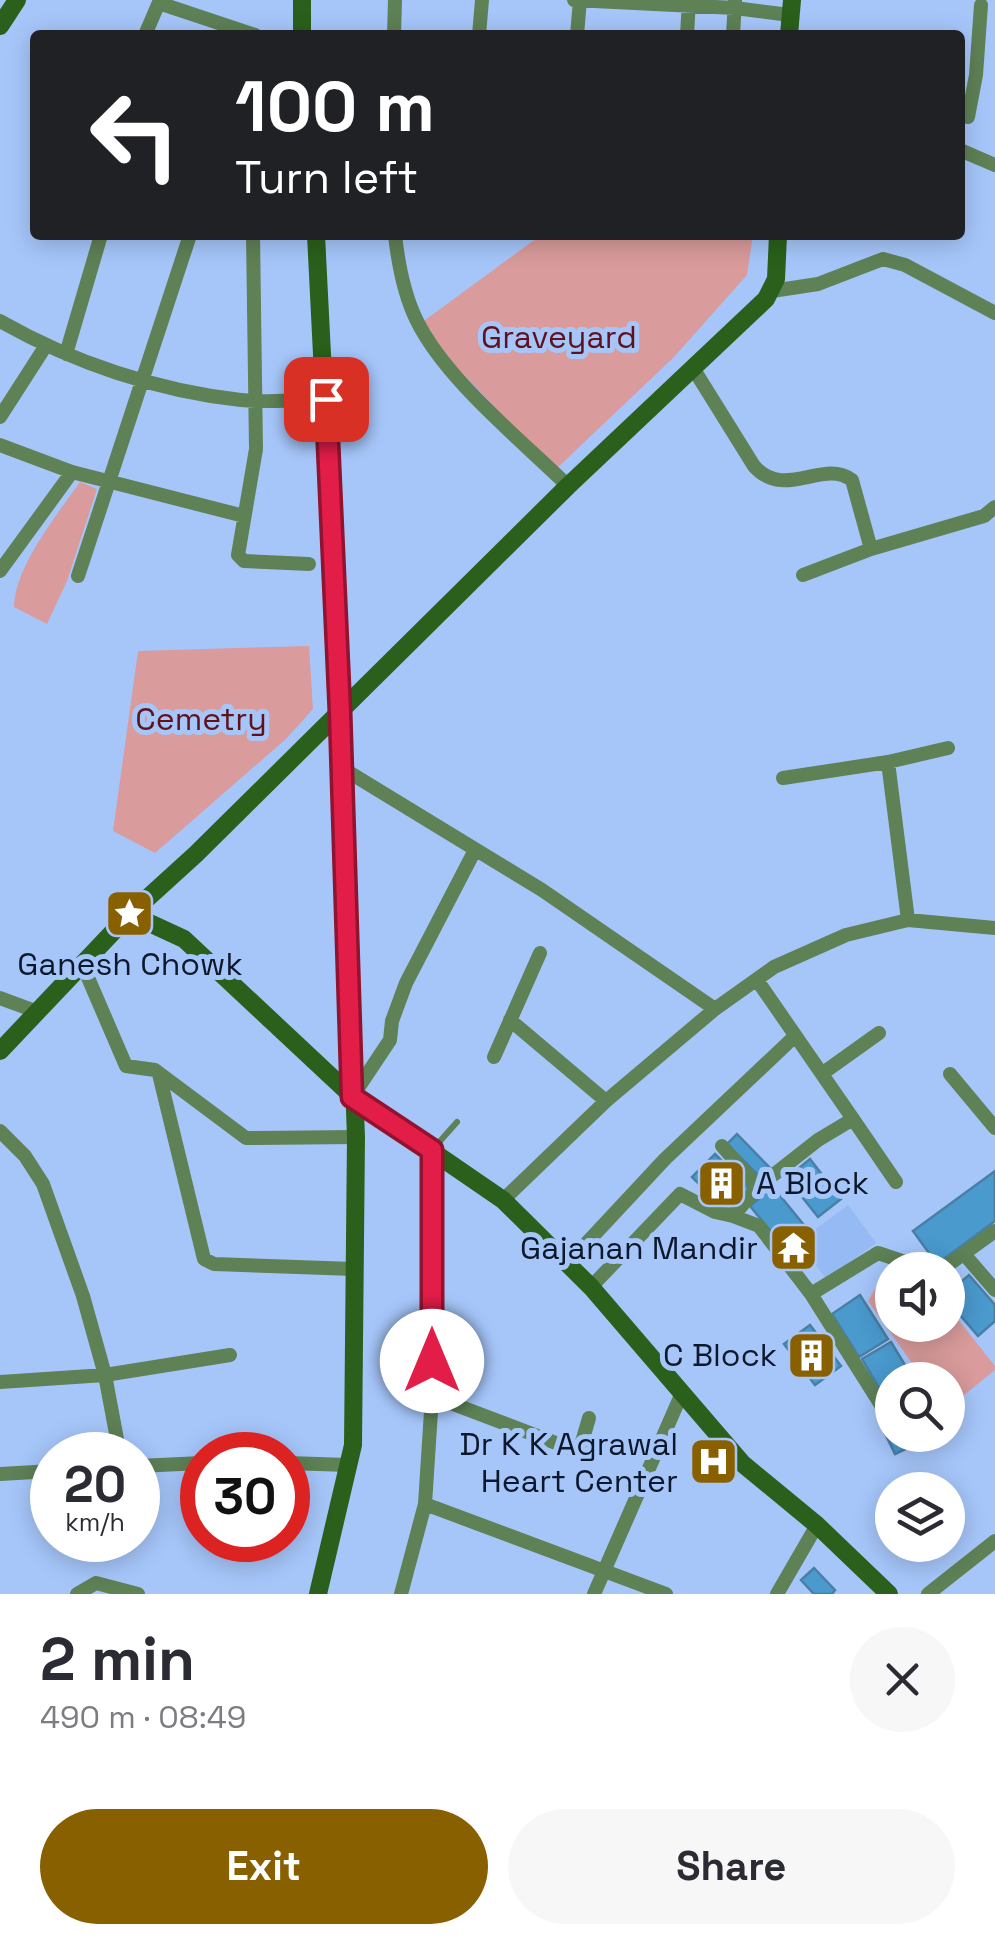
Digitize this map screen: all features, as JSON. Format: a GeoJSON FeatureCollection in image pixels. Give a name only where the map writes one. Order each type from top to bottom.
{"type":"FeatureCollection","features":[{"type":"Feature","properties":{"kind":"street"},"geometry":{"type":"LineString","coordinates":[[0,26],[17,0]]}},
{"type":"Feature","properties":{"kind":"street"},"geometry":{"type":"LineString","coordinates":[[302,0],[302,30]]}},
{"type":"Feature","properties":{"kind":"street"},"geometry":{"type":"LineString","coordinates":[[394,30],[395,0]]}},
{"type":"Feature","properties":{"kind":"street"},"geometry":{"type":"LineString","coordinates":[[479,30],[482,0]]}},
{"type":"Feature","properties":{"kind":"street"},"geometry":{"type":"LineString","coordinates":[[577,30],[578,0],[791,8]]}},
{"type":"Feature","properties":{"kind":"street"},"geometry":{"type":"LineString","coordinates":[[146,30],[160,2],[241,30]]}},
{"type":"Feature","properties":{"kind":"street"},"geometry":{"type":"LineString","coordinates":[[687,30],[689,3]]}},
{"type":"Feature","properties":{"kind":"street"},"geometry":{"type":"LineString","coordinates":[[733,30],[735,4]]}},
{"type":"Feature","properties":{"kind":"street"},"geometry":{"type":"LineString","coordinates":[[968,117],[982,4]]}},
{"type":"Feature","properties":{"kind":"street"},"geometry":{"type":"LineString","coordinates":[[965,152],[995,165]]}},
{"type":"Feature","properties":{"kind":"street"},"geometry":{"type":"LineString","coordinates":[[66,354],[100,240]]}},
{"type":"Feature","properties":{"kind":"street"},"geometry":{"type":"LineString","coordinates":[[78,576],[188,240]]}},
{"type":"Feature","properties":{"kind":"street"},"geometry":{"type":"LineString","coordinates":[[252,240],[256,449],[238,554],[242,561],[309,564]]}},
{"type":"Feature","properties":{"kind":"street"},"geometry":{"type":"LineString","coordinates":[[316,240],[356,1137],[353,1445],[318,1594]]}},
{"type":"Feature","properties":{"kind":"street"},"geometry":{"type":"LineString","coordinates":[[396,240],[410,306],[445,364],[568,486]]}},
{"type":"Feature","properties":{"kind":"street"},"geometry":{"type":"LineString","coordinates":[[772,291],[777,240]]}},
{"type":"Feature","properties":{"kind":"street"},"geometry":{"type":"LineString","coordinates":[[0,1051],[130,914],[772,291],[818,284],[884,259],[906,265],[995,313]]}},
{"type":"Feature","properties":{"kind":"street"},"geometry":{"type":"LineString","coordinates":[[0,321],[46,347],[144,381],[256,402],[326,399]]}},
{"type":"Feature","properties":{"kind":"street"},"geometry":{"type":"LineString","coordinates":[[0,416],[46,347]]}},
{"type":"Feature","properties":{"kind":"street"},"geometry":{"type":"LineString","coordinates":[[693,368],[754,466],[767,478],[794,480],[840,474],[852,480],[871,549]]}},
{"type":"Feature","properties":{"kind":"street"},"geometry":{"type":"LineString","coordinates":[[0,445],[72,472],[244,516]]}},
{"type":"Feature","properties":{"kind":"street"},"geometry":{"type":"LineString","coordinates":[[0,570],[72,472]]}},
{"type":"Feature","properties":{"kind":"street"},"geometry":{"type":"LineString","coordinates":[[803,575],[871,549],[984,516],[995,507]]}},
{"type":"Feature","properties":{"kind":"street"},"geometry":{"type":"LineString","coordinates":[[782,778],[888,762],[948,748]]}},
{"type":"Feature","properties":{"kind":"street"},"geometry":{"type":"LineString","coordinates":[[888,762],[908,920]]}},
{"type":"Feature","properties":{"kind":"street"},"geometry":{"type":"LineString","coordinates":[[342,768],[542,890],[715,1010]]}},
{"type":"Feature","properties":{"kind":"street"},"geometry":{"type":"LineString","coordinates":[[352,1097],[390,1040],[392,1020],[406,982],[474,850]]}},
{"type":"Feature","properties":{"kind":"street"},"geometry":{"type":"LineString","coordinates":[[130,914],[184,939],[352,1097],[502,1200],[590,1287],[742,1464],[818,1525],[890,1594]]}},
{"type":"Feature","properties":{"kind":"street"},"geometry":{"type":"LineString","coordinates":[[502,1200],[606,1100],[774,967],[846,935],[908,920],[995,928]]}},
{"type":"Feature","properties":{"kind":"street"},"geometry":{"type":"LineString","coordinates":[[494,1057],[540,952]]}},
{"type":"Feature","properties":{"kind":"street"},"geometry":{"type":"LineString","coordinates":[[82,966],[124,1064],[148,1067],[159,1073],[246,1138],[356,1137]]}},
{"type":"Feature","properties":{"kind":"street"},"geometry":{"type":"LineString","coordinates":[[757,980],[896,1182]]}},
{"type":"Feature","properties":{"kind":"street"},"geometry":{"type":"LineString","coordinates":[[0,998],[38,1012]]}},
{"type":"Feature","properties":{"kind":"street"},"geometry":{"type":"LineString","coordinates":[[510,1020],[606,1100]]}},
{"type":"Feature","properties":{"kind":"street"},"geometry":{"type":"LineString","coordinates":[[822,1073],[880,1033]]}},
{"type":"Feature","properties":{"kind":"street"},"geometry":{"type":"LineString","coordinates":[[567,1264],[666,1159],[794,1037]]}},
{"type":"Feature","properties":{"kind":"street"},"geometry":{"type":"LineString","coordinates":[[159,1073],[204,1259],[214,1264],[354,1269]]}},
{"type":"Feature","properties":{"kind":"street"},"geometry":{"type":"LineString","coordinates":[[950,1074],[994,1124]]}},
{"type":"Feature","properties":{"kind":"street"},"geometry":{"type":"LineString","coordinates":[[733,1216],[758,1187],[818,1140],[854,1120]]}},
{"type":"Feature","properties":{"kind":"street"},"geometry":{"type":"LineString","coordinates":[[0,1130],[25,1156],[43,1184],[83,1296],[116,1432]]}},
{"type":"Feature","properties":{"kind":"street"},"geometry":{"type":"LineString","coordinates":[[722,1146],[758,1187]]}},
{"type":"Feature","properties":{"kind":"street"},"geometry":{"type":"LineString","coordinates":[[401,1594],[425,1504],[432,1396],[432,1150]]}},
{"type":"Feature","properties":{"kind":"street"},"geometry":{"type":"LineString","coordinates":[[590,1287],[680,1194],[715,1212],[759,1226],[812,1294],[875,1395]]}},
{"type":"Feature","properties":{"kind":"street"},"geometry":{"type":"LineString","coordinates":[[965,1253],[995,1231]]}},
{"type":"Feature","properties":{"kind":"street"},"geometry":{"type":"LineString","coordinates":[[812,1294],[875,1255]]}},
{"type":"Feature","properties":{"kind":"street"},"geometry":{"type":"LineString","coordinates":[[965,1255],[995,1290]]}},
{"type":"Feature","properties":{"kind":"street"},"geometry":{"type":"LineString","coordinates":[[0,1382],[105,1376],[230,1356]]}},
{"type":"Feature","properties":{"kind":"street"},"geometry":{"type":"LineString","coordinates":[[594,1594],[682,1393]]}},
{"type":"Feature","properties":{"kind":"street"},"geometry":{"type":"LineString","coordinates":[[432,1396],[569,1448],[582,1442],[588,1418]]}},
{"type":"Feature","properties":{"kind":"street"},"geometry":{"type":"LineString","coordinates":[[310,1464],[348,1465]]}},
{"type":"Feature","properties":{"kind":"street"},"geometry":{"type":"LineString","coordinates":[[0,1474],[30,1472]]}},
{"type":"Feature","properties":{"kind":"street"},"geometry":{"type":"LineString","coordinates":[[425,1504],[666,1594]]}},
{"type":"Feature","properties":{"kind":"street"},"geometry":{"type":"LineString","coordinates":[[777,1594],[818,1525]]}},
{"type":"Feature","properties":{"kind":"street"},"geometry":{"type":"LineString","coordinates":[[928,1594],[995,1541]]}},
{"type":"Feature","properties":{"kind":"street"},"geometry":{"type":"LineString","coordinates":[[77,1594],[96,1583],[138,1594]]}},
{"type":"Feature","properties":{"kind":"lane"},"geometry":{"type":"LineString","coordinates":[[432,1150],[457,1122]]}},
{"type":"Feature","properties":{"kind":"shaded area"},"geometry":{"type":"Polygon","coordinates":[[[848,1205],[876,1243],[826,1279],[798,1242],[848,1205]]]}},
{"type":"Feature","properties":{"kind":"green space","name":"Graveyard"},"geometry":{"type":"Polygon","coordinates":[[[534,240],[752,240],[747,275],[674,357],[555,470],[417,326],[534,240]]]}},
{"type":"Feature","properties":{"kind":"green space"},"geometry":{"type":"Polygon","coordinates":[[[80,482],[97,489],[67,581],[47,624],[14,607],[16,591],[29,558],[80,482]]]}},
{"type":"Feature","properties":{"kind":"green space","name":"Cemetry"},"geometry":{"type":"Polygon","coordinates":[[[309,646],[313,709],[286,739],[155,853],[113,831],[138,651],[309,646]]]}},
{"type":"Feature","properties":{"kind":"green space"},"geometry":{"type":"Polygon","coordinates":[[[875,1289],[875,1311],[868,1301],[875,1289]]]}},
{"type":"Feature","properties":{"kind":"green space"},"geometry":{"type":"Polygon","coordinates":[[[965,1328],[995,1370],[965,1394],[965,1362],[911,1362],[897,1342],[965,1342],[965,1328]]]}},
{"type":"Feature","properties":{"kind":"building"},"geometry":{"type":"Polygon","coordinates":[[[737,1134],[773,1171],[763,1180],[727,1144],[737,1134]]]}},
{"type":"Feature","properties":{"kind":"building","name":"A Block"},"geometry":{"type":"Polygon","coordinates":[[[715,1154],[750,1189],[727,1212],[692,1177],[715,1154]]]}},
{"type":"Feature","properties":{"kind":"building"},"geometry":{"type":"Polygon","coordinates":[[[810,1159],[841,1199],[818,1217],[787,1178],[810,1159]]]}},
{"type":"Feature","properties":{"kind":"building"},"geometry":{"type":"Polygon","coordinates":[[[995,1171],[995,1221],[953,1252],[928,1252],[913,1231],[995,1171]]]}},
{"type":"Feature","properties":{"kind":"building"},"geometry":{"type":"Polygon","coordinates":[[[773,1187],[804,1225],[781,1244],[750,1206],[773,1187]]]}},
{"type":"Feature","properties":{"kind":"building","name":"Gajanan Mandir"},"geometry":{"type":"Polygon","coordinates":[[[793,1238],[803,1251],[793,1259],[783,1246],[793,1238]]]}},
{"type":"Feature","properties":{"kind":"building"},"geometry":{"type":"Polygon","coordinates":[[[969,1275],[995,1305],[995,1321],[978,1336],[965,1321],[965,1278],[969,1275]]]}},
{"type":"Feature","properties":{"kind":"building"},"geometry":{"type":"Polygon","coordinates":[[[860,1295],[875,1319],[875,1342],[883,1342],[859,1357],[832,1314],[860,1295]]]}},
{"type":"Feature","properties":{"kind":"building","name":"C Block"},"geometry":{"type":"Polygon","coordinates":[[[810,1325],[841,1366],[815,1385],[784,1344],[810,1325]]]}},
{"type":"Feature","properties":{"kind":"building"},"geometry":{"type":"Polygon","coordinates":[[[891,1342],[903,1362],[875,1362],[875,1381],[862,1359],[891,1342]]]}},
{"type":"Feature","properties":{"kind":"building"},"geometry":{"type":"Polygon","coordinates":[[[709,1448],[730,1469],[720,1479],[699,1458],[709,1448]]]}},
{"type":"Feature","properties":{"kind":"building"},"geometry":{"type":"Polygon","coordinates":[[[814,1568],[835,1590],[832,1594],[814,1594],[801,1580],[814,1568]]]}},
{"type":"Feature","properties":{"kind":"place","name":"Ganesh Chowk"},"geometry":{"type":"Point","coordinates":[130,914]}},
{"type":"Feature","properties":{"kind":"place","name":"A Block"},"geometry":{"type":"Point","coordinates":[721,1183]}},
{"type":"Feature","properties":{"kind":"place","name":"Gajanan Mandir"},"geometry":{"type":"Point","coordinates":[793,1248]}},
{"type":"Feature","properties":{"kind":"place","name":"C Block"},"geometry":{"type":"Point","coordinates":[812,1355]}},
{"type":"Feature","properties":{"kind":"place","name":"Dr K K Agrawal Heart Center"},"geometry":{"type":"Point","coordinates":[713,1462]}},
{"type":"Feature","properties":{"kind":"route"},"geometry":{"type":"LineString","coordinates":[[326,399],[352,1097],[432,1150],[432,1361]]}}]}
